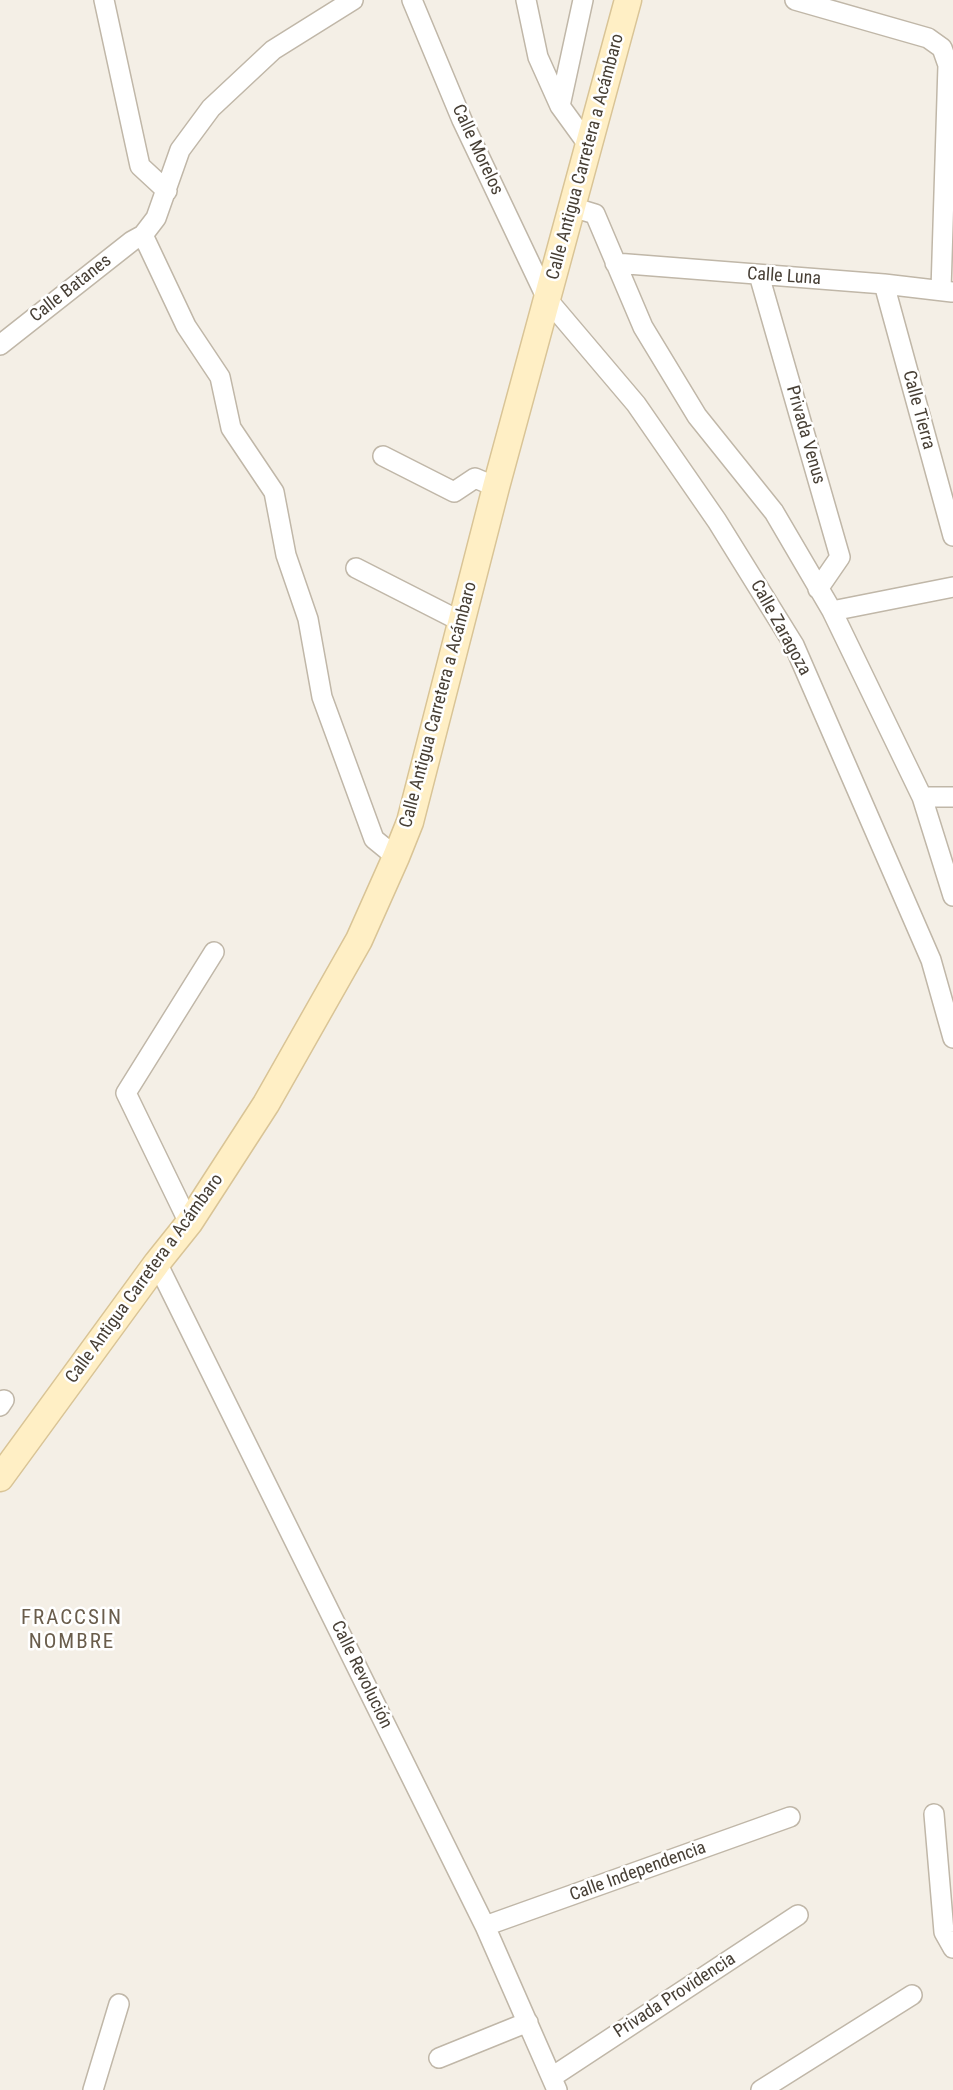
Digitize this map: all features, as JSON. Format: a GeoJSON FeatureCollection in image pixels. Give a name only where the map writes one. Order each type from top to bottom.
{"type":"FeatureCollection","features":[{"type":"Feature","properties":{"kind":"main road","name":"Calle Antigua Carretera a Acámbaro"},"geometry":{"type":"LineString","coordinates":[[0,1478],[9,1452],[189,1223],[266,1104],[359,940],[396,858],[410,822],[496,487],[628,0]]}},
{"type":"Feature","properties":{"kind":"street"},"geometry":{"type":"LineString","coordinates":[[104,0],[140,166],[167,191]]}},
{"type":"Feature","properties":{"kind":"street"},"geometry":{"type":"LineString","coordinates":[[353,0],[273,50],[211,108],[180,150],[156,218],[143,235],[186,326],[220,377],[231,428],[274,492],[286,555],[308,619],[322,697],[374,839],[396,858]]}},
{"type":"Feature","properties":{"kind":"street","name":"Calle Morelos"},"geometry":{"type":"LineString","coordinates":[[412,0],[462,120],[547,299]]}},
{"type":"Feature","properties":{"kind":"street"},"geometry":{"type":"LineString","coordinates":[[526,0],[538,57],[560,106],[589,146]]}},
{"type":"Feature","properties":{"kind":"street"},"geometry":{"type":"LineString","coordinates":[[560,106],[583,0]]}},
{"type":"Feature","properties":{"kind":"street"},"geometry":{"type":"LineString","coordinates":[[794,0],[819,4],[948,44],[947,291]]}},
{"type":"Feature","properties":{"kind":"street"},"geometry":{"type":"LineString","coordinates":[[572,207],[595,214],[643,327],[697,416],[775,512],[832,611],[922,797],[953,896]]}},
{"type":"Feature","properties":{"kind":"street","name":"Calle Batanes"},"geometry":{"type":"LineString","coordinates":[[0,345],[143,235]]}},
{"type":"Feature","properties":{"kind":"street","name":"Calle Luna"},"geometry":{"type":"LineString","coordinates":[[615,263],[947,291]]}},
{"type":"Feature","properties":{"kind":"street","name":"Privada Venus"},"geometry":{"type":"LineString","coordinates":[[759,275],[840,557],[818,589]]}},
{"type":"Feature","properties":{"kind":"street","name":"Calle Tierra"},"geometry":{"type":"LineString","coordinates":[[884,284],[953,536]]}},
{"type":"Feature","properties":{"kind":"street","name":"Calle Zaragoza"},"geometry":{"type":"LineString","coordinates":[[547,299],[636,404],[717,521],[794,645],[931,960],[953,1038]]}},
{"type":"Feature","properties":{"kind":"street"},"geometry":{"type":"LineString","coordinates":[[383,456],[454,492],[475,478],[496,487]]}},
{"type":"Feature","properties":{"kind":"street"},"geometry":{"type":"LineString","coordinates":[[356,568],[462,622]]}},
{"type":"Feature","properties":{"kind":"street"},"geometry":{"type":"LineString","coordinates":[[832,611],[953,587]]}},
{"type":"Feature","properties":{"kind":"street"},"geometry":{"type":"LineString","coordinates":[[922,797],[953,797]]}},
{"type":"Feature","properties":{"kind":"street"},"geometry":{"type":"LineString","coordinates":[[189,1223],[126,1093],[214,952]]}},
{"type":"Feature","properties":{"kind":"street","name":"Calle Revolución"},"geometry":{"type":"LineString","coordinates":[[157,1264],[485,1926],[554,2084]]}},
{"type":"Feature","properties":{"kind":"street"},"geometry":{"type":"LineString","coordinates":[[934,1814],[947,1896],[944,1932],[953,1948]]}},
{"type":"Feature","properties":{"kind":"street","name":"Calle Independencia"},"geometry":{"type":"LineString","coordinates":[[485,1926],[790,1817]]}},
{"type":"Feature","properties":{"kind":"street","name":"Privada Providencia"},"geometry":{"type":"LineString","coordinates":[[554,2084],[798,1915]]}},
{"type":"Feature","properties":{"kind":"street"},"geometry":{"type":"LineString","coordinates":[[761,2090],[912,1995]]}},
{"type":"Feature","properties":{"kind":"street"},"geometry":{"type":"LineString","coordinates":[[93,2090],[119,2004]]}},
{"type":"Feature","properties":{"kind":"street"},"geometry":{"type":"LineString","coordinates":[[439,2058],[528,2022]]}},
{"type":"Feature","properties":{"kind":"district","name":"FRACCSIN NOMBRE"},"geometry":{"type":"Point","coordinates":[72,1631]}}]}
